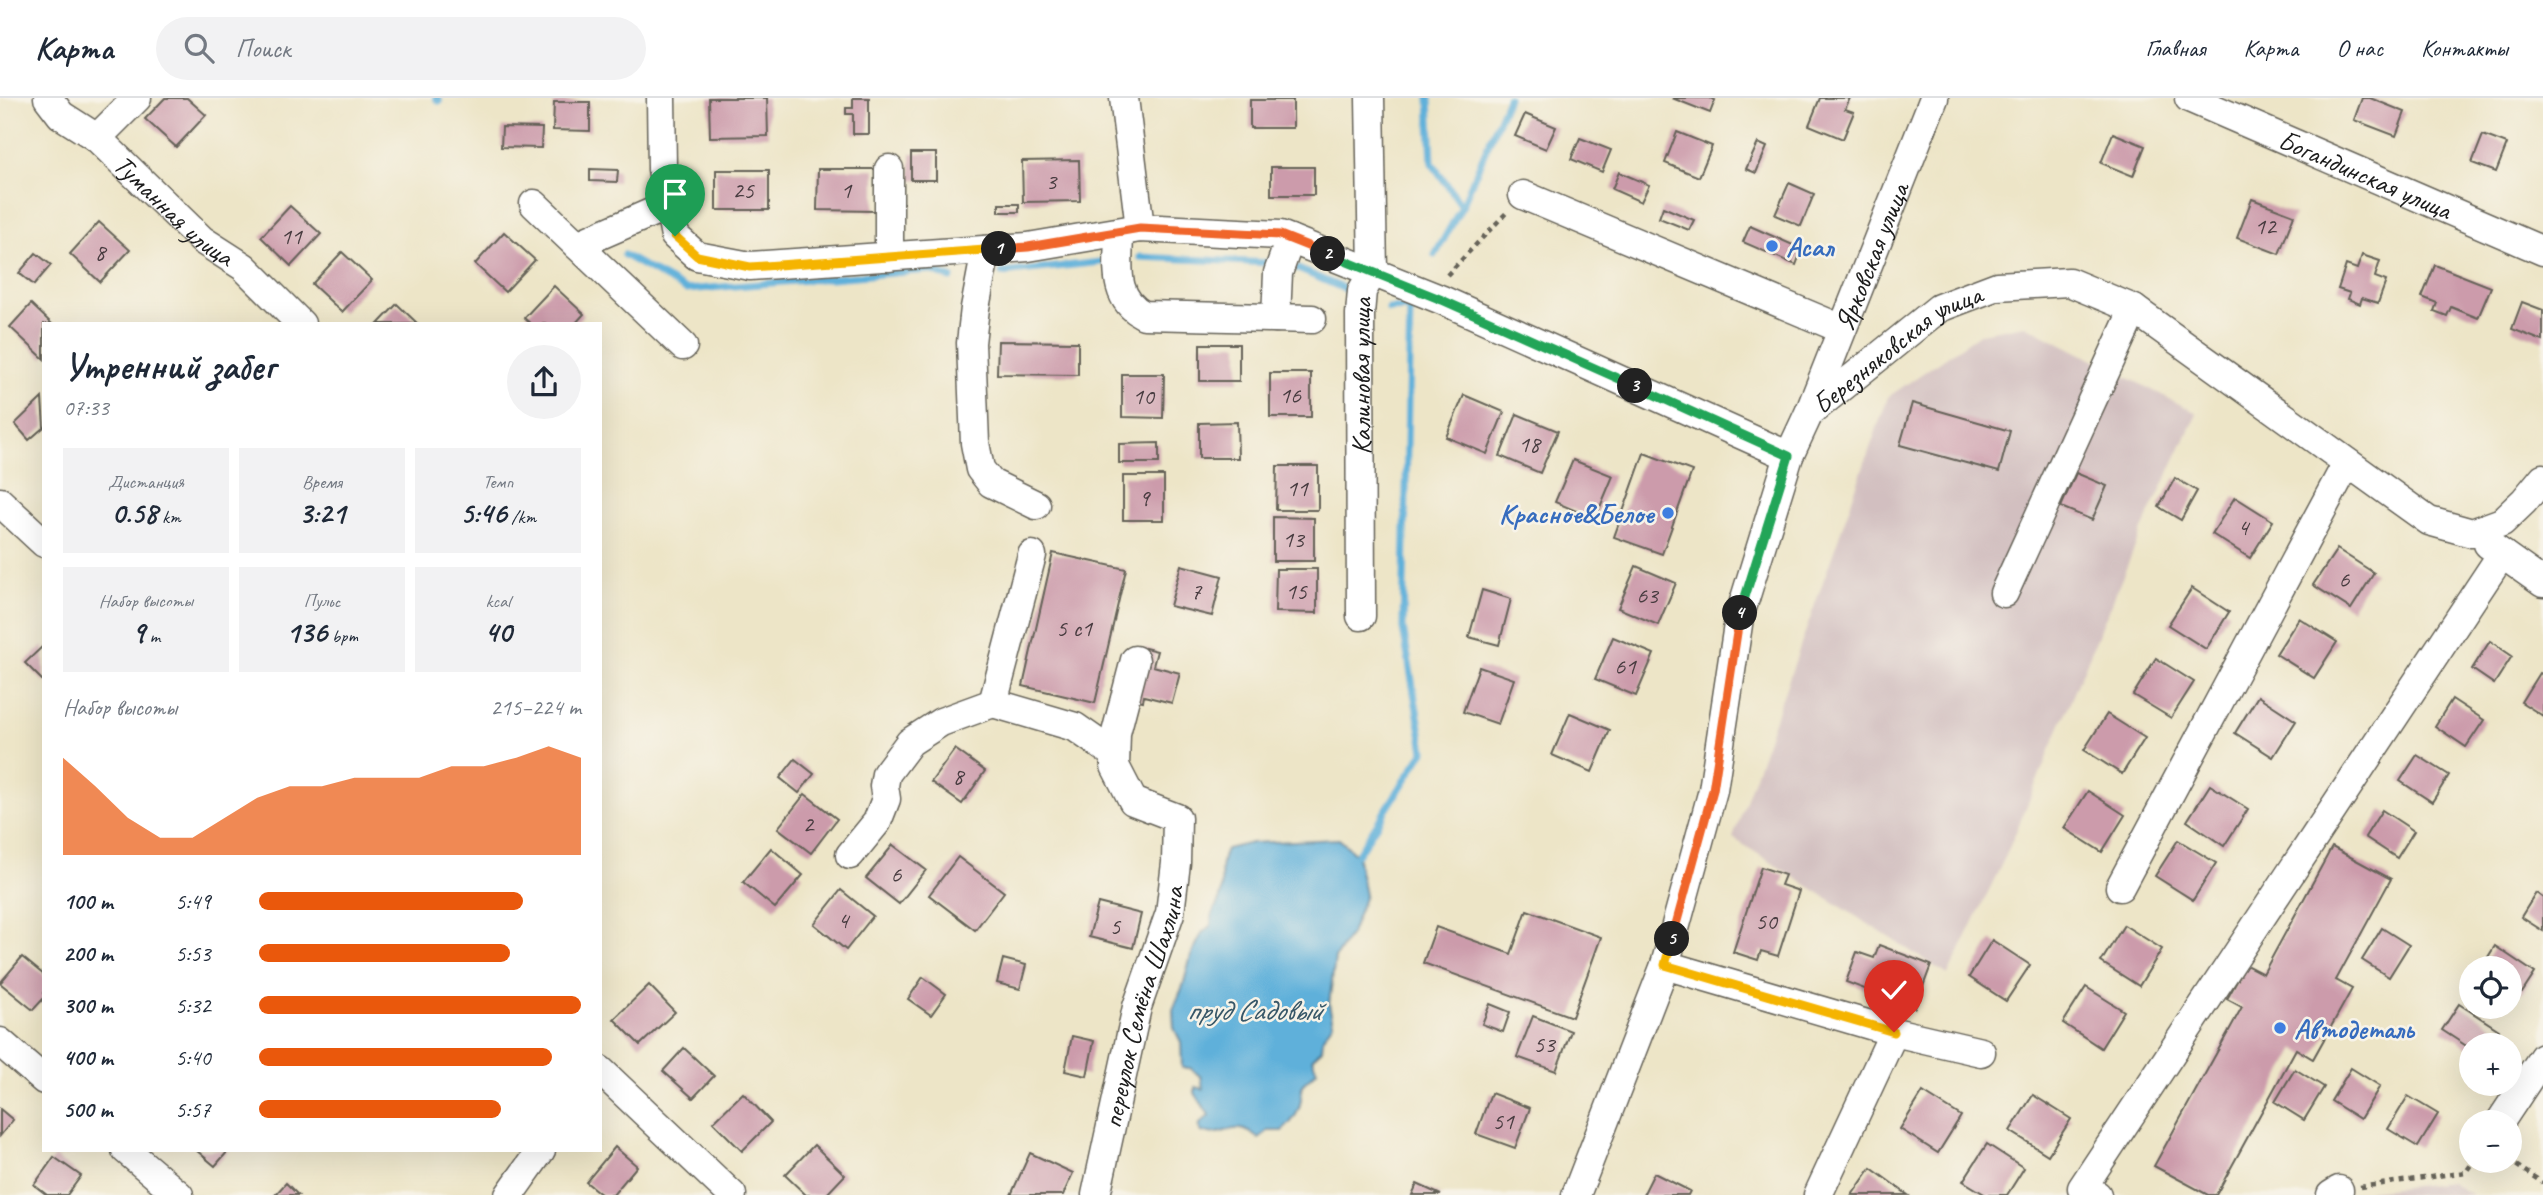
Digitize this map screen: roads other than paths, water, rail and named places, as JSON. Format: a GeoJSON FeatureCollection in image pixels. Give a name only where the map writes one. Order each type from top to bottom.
{"type":"FeatureCollection","features":[{"type":"Feature","properties":{"kind":"street","name":"Туманная улица"},"geometry":{"type":"LineString","coordinates":[[48,98],[61,115],[97,138],[202,240],[244,267],[299,322]]}},
{"type":"Feature","properties":{"kind":"street"},"geometry":{"type":"LineString","coordinates":[[97,138],[137,98]]}},
{"type":"Feature","properties":{"kind":"street"},"geometry":{"type":"LineString","coordinates":[[661,98],[663,169],[675,236],[697,256],[750,267],[1028,247],[1129,230],[1280,235],[1429,294],[1789,456]]}},
{"type":"Feature","properties":{"kind":"street"},"geometry":{"type":"LineString","coordinates":[[1124,98],[1129,230],[1119,280],[1123,296],[1132,309],[1144,315],[1312,319]]}},
{"type":"Feature","properties":{"kind":"street","name":"Калиновая улица"},"geometry":{"type":"LineString","coordinates":[[1361,616],[1360,314],[1362,291],[1373,272],[1370,98]]}},
{"type":"Feature","properties":{"kind":"street","name":"Ярковская улица"},"geometry":{"type":"LineString","coordinates":[[1809,413],[1934,98]]}},
{"type":"Feature","properties":{"kind":"street","name":"Богандинская улица"},"geometry":{"type":"LineString","coordinates":[[2189,98],[2543,251]]}},
{"type":"Feature","properties":{"kind":"street"},"geometry":{"type":"LineString","coordinates":[[889,169],[889,257]]}},
{"type":"Feature","properties":{"kind":"street"},"geometry":{"type":"LineString","coordinates":[[1523,195],[1842,329]]}},
{"type":"Feature","properties":{"kind":"street"},"geometry":{"type":"LineString","coordinates":[[534,204],[683,346]]}},
{"type":"Feature","properties":{"kind":"street"},"geometry":{"type":"LineString","coordinates":[[577,245],[669,205]]}},
{"type":"Feature","properties":{"kind":"street"},"geometry":{"type":"LineString","coordinates":[[1276,318],[1278,273],[1290,239]]}},
{"type":"Feature","properties":{"kind":"street"},"geometry":{"type":"LineString","coordinates":[[986,250],[971,343],[975,443],[980,469],[991,483],[1035,505]]}},
{"type":"Feature","properties":{"kind":"street","name":"Березняковская улица"},"geometry":{"type":"LineString","coordinates":[[1576,1195],[1665,965],[1713,790],[1739,618],[1789,456],[1809,413],[1939,308],[1997,286],[2069,282],[2134,309],[2429,521],[2472,533],[2543,583]]}},
{"type":"Feature","properties":{"kind":"street"},"geometry":{"type":"LineString","coordinates":[[2004,593],[2134,309]]}},
{"type":"Feature","properties":{"kind":"street"},"geometry":{"type":"LineString","coordinates":[[2120,887],[2347,463]]}},
{"type":"Feature","properties":{"kind":"street"},"geometry":{"type":"LineString","coordinates":[[2472,533],[2502,522],[2543,478]]}},
{"type":"Feature","properties":{"kind":"street"},"geometry":{"type":"LineString","coordinates":[[0,502],[42,541]]}},
{"type":"Feature","properties":{"kind":"street"},"geometry":{"type":"LineString","coordinates":[[2097,1195],[2082,1188],[2502,554]]}},
{"type":"Feature","properties":{"kind":"street"},"geometry":{"type":"LineString","coordinates":[[993,703],[1032,555]]}},
{"type":"Feature","properties":{"kind":"street"},"geometry":{"type":"LineString","coordinates":[[1115,755],[1116,733],[1135,660]]}},
{"type":"Feature","properties":{"kind":"street"},"geometry":{"type":"LineString","coordinates":[[850,855],[877,822],[886,799],[886,774],[910,742],[941,722],[993,703],[1075,727],[1115,755]]}},
{"type":"Feature","properties":{"kind":"street","name":"переулок Семёна Шахлина"},"geometry":{"type":"LineString","coordinates":[[1096,1195],[1137,1007],[1170,913],[1176,863],[1177,818],[1133,801],[1115,766],[1115,755]]}},
{"type":"Feature","properties":{"kind":"street"},"geometry":{"type":"LineString","coordinates":[[1665,965],[1894,1032],[1981,1052]]}},
{"type":"Feature","properties":{"kind":"street"},"geometry":{"type":"LineString","coordinates":[[1818,1195],[1894,1032]]}},
{"type":"Feature","properties":{"kind":"street"},"geometry":{"type":"LineString","coordinates":[[0,1042],[42,1078]]}},
{"type":"Feature","properties":{"kind":"street"},"geometry":{"type":"LineString","coordinates":[[2508,1110],[2543,1057]]}},
{"type":"Feature","properties":{"kind":"street"},"geometry":{"type":"LineString","coordinates":[[602,1072],[732,1195]]}},
{"type":"Feature","properties":{"kind":"street"},"geometry":{"type":"LineString","coordinates":[[128,1152],[179,1195]]}},
{"type":"Feature","properties":{"kind":"street"},"geometry":{"type":"LineString","coordinates":[[509,1195],[540,1152]]}},
{"type":"Feature","properties":{"kind":"water","name":"пруд Садовый"},"geometry":{"type":"Polygon","coordinates":[[[1339,839],[1357,855],[1365,895],[1352,931],[1335,958],[1329,1004],[1333,1023],[1323,1037],[1322,1049],[1312,1058],[1317,1071],[1302,1085],[1298,1111],[1282,1131],[1268,1131],[1259,1138],[1242,1129],[1218,1133],[1201,1132],[1199,1125],[1209,1115],[1195,1093],[1195,1087],[1203,1089],[1201,1077],[1190,1068],[1182,1068],[1181,1042],[1174,1028],[1173,1010],[1191,956],[1202,933],[1211,925],[1212,914],[1220,898],[1221,866],[1226,849],[1251,843],[1339,839]]]}},
{"type":"Feature","properties":{"kind":"waterway"},"geometry":{"type":"LineString","coordinates":[[436,98],[439,101]]}},
{"type":"Feature","properties":{"kind":"waterway"},"geometry":{"type":"LineString","coordinates":[[1429,98],[1432,163],[1462,206],[1435,255]]}},
{"type":"Feature","properties":{"kind":"waterway"},"geometry":{"type":"LineString","coordinates":[[1462,206],[1508,98]]}},
{"type":"Feature","properties":{"kind":"waterway"},"geometry":{"type":"LineString","coordinates":[[624,255],[686,290],[929,270],[951,278]]}},
{"type":"Feature","properties":{"kind":"waterway"},"geometry":{"type":"LineString","coordinates":[[1140,257],[1270,263]]}},
{"type":"Feature","properties":{"kind":"waterway"},"geometry":{"type":"LineString","coordinates":[[1002,273],[1101,262]]}},
{"type":"Feature","properties":{"kind":"waterway"},"geometry":{"type":"LineString","coordinates":[[1298,269],[1354,293]]}},
{"type":"Feature","properties":{"kind":"waterway"},"geometry":{"type":"LineString","coordinates":[[1357,855],[1424,751],[1403,628],[1410,308],[1389,309]]}},
{"type":"Feature","properties":{"kind":"place","name":"Асал"},"geometry":{"type":"Point","coordinates":[1772,246]}},
{"type":"Feature","properties":{"kind":"place","name":"Красное&Белое"},"geometry":{"type":"Point","coordinates":[1668,513]}},
{"type":"Feature","properties":{"kind":"place","name":"Автодеталь"},"geometry":{"type":"Point","coordinates":[2280,1028]}}]}
